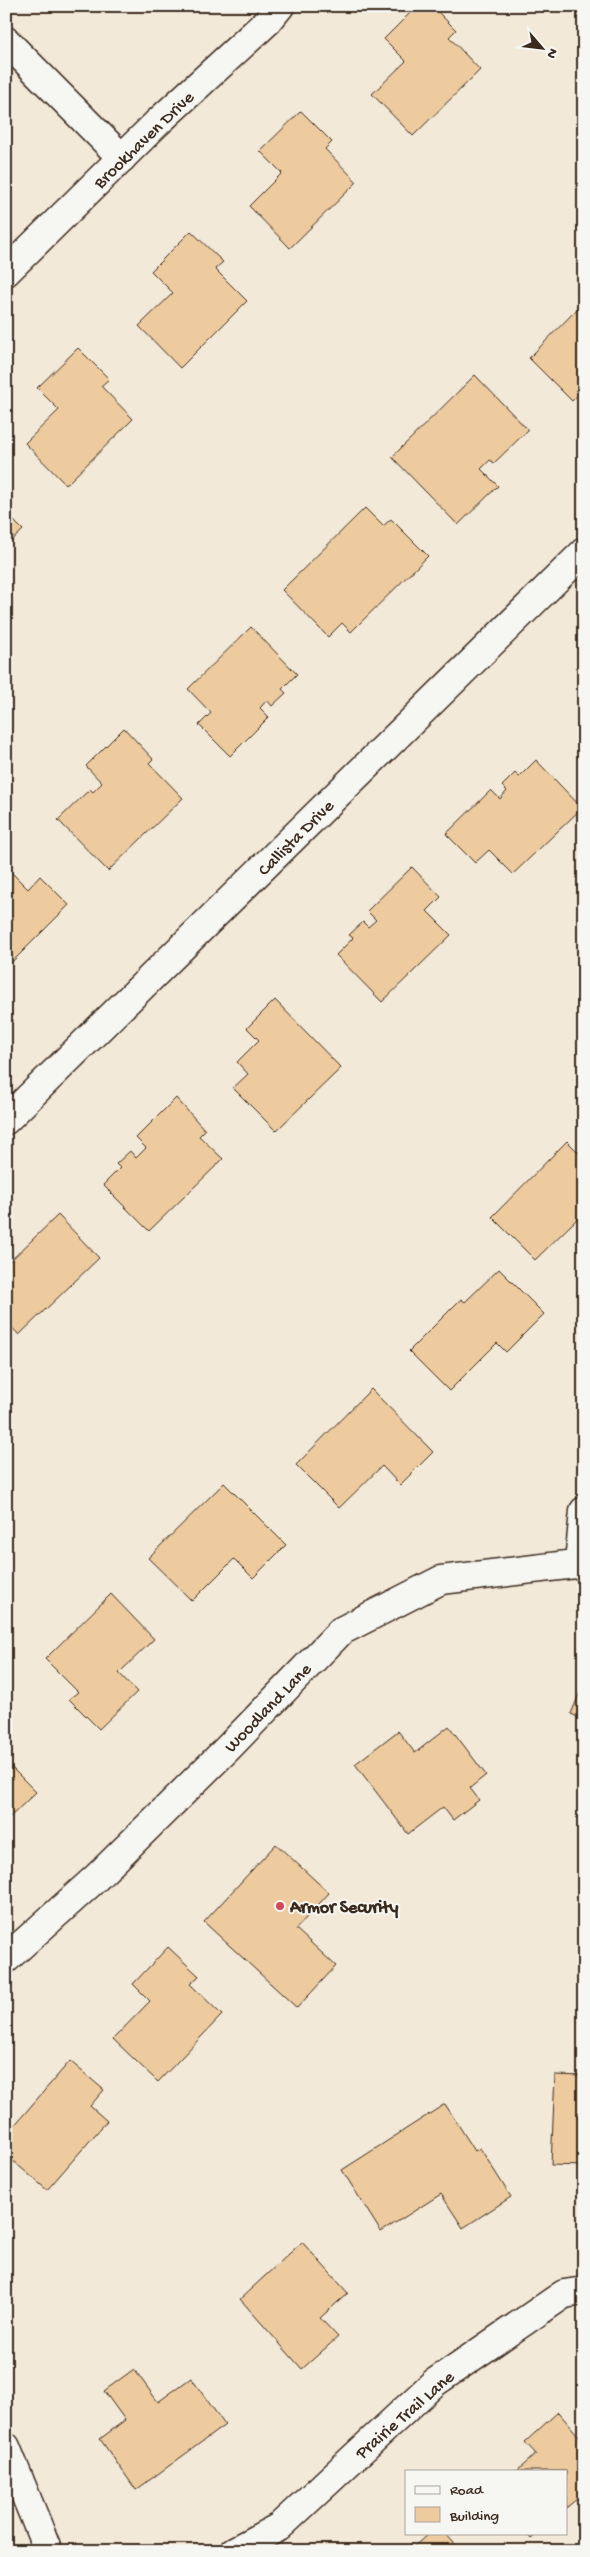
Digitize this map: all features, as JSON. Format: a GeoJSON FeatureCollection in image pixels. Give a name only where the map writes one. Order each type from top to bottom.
{"type":"FeatureCollection","features":[{"type":"Feature","properties":{"kind":"street","name":"Brookhaven Drive"},"geometry":{"type":"LineString","coordinates":[[6,272],[122,158],[268,21],[280,6]]}},
{"type":"Feature","properties":{"kind":"street"},"geometry":{"type":"LineString","coordinates":[[6,41],[122,158]]}},
{"type":"Feature","properties":{"kind":"street","name":"Callista Drive"},"geometry":{"type":"LineString","coordinates":[[6,1120],[584,552]]}},
{"type":"Feature","properties":{"kind":"street"},"geometry":{"type":"LineString","coordinates":[[581,1562],[584,1511]]}},
{"type":"Feature","properties":{"kind":"street","name":"Woodland Lane"},"geometry":{"type":"LineString","coordinates":[[6,1959],[96,1878],[214,1762],[341,1631],[441,1580],[581,1562]]}},
{"type":"Feature","properties":{"kind":"street","name":"Prairie Trail Lane"},"geometry":{"type":"LineString","coordinates":[[234,2551],[279,2527],[434,2383],[564,2294],[584,2291]]}},
{"type":"Feature","properties":{"kind":"street"},"geometry":{"type":"LineString","coordinates":[[6,2446],[48,2551]]}},
{"type":"Feature","properties":{"kind":"building"},"geometry":{"type":"Polygon","coordinates":[[[417,6],[432,6],[456,30],[449,37],[480,70],[413,136],[372,94],[406,61],[384,39],[417,6]]]}},
{"type":"Feature","properties":{"kind":"building"},"geometry":{"type":"Polygon","coordinates":[[[301,111],[332,142],[325,149],[357,182],[290,248],[249,206],[282,173],[260,151],[301,111]]]}},
{"type":"Feature","properties":{"kind":"building"},"geometry":{"type":"Polygon","coordinates":[[[191,231],[223,262],[215,269],[247,301],[180,368],[139,326],[173,293],[151,271],[191,231]]]}},
{"type":"Feature","properties":{"kind":"building"},"geometry":{"type":"Polygon","coordinates":[[[584,302],[584,389],[572,401],[529,358],[584,302]]]}},
{"type":"Feature","properties":{"kind":"building"},"geometry":{"type":"Polygon","coordinates":[[[78,348],[109,379],[101,386],[133,419],[66,485],[25,443],[59,410],[37,388],[78,348]]]}},
{"type":"Feature","properties":{"kind":"building"},"geometry":{"type":"Polygon","coordinates":[[[475,375],[528,430],[494,463],[490,460],[481,469],[498,486],[458,525],[392,457],[475,375]]]}},
{"type":"Feature","properties":{"kind":"building"},"geometry":{"type":"Polygon","coordinates":[[[365,508],[383,526],[391,519],[428,556],[351,632],[342,623],[328,637],[282,590],[365,508]]]}},
{"type":"Feature","properties":{"kind":"building"},"geometry":{"type":"Polygon","coordinates":[[[6,513],[23,530],[6,546],[6,513]]]}},
{"type":"Feature","properties":{"kind":"building"},"geometry":{"type":"Polygon","coordinates":[[[251,627],[297,674],[282,689],[286,693],[272,706],[267,700],[260,708],[269,717],[230,756],[199,725],[211,713],[188,689],[251,627]]]}},
{"type":"Feature","properties":{"kind":"building"},"geometry":{"type":"Polygon","coordinates":[[[124,728],[153,759],[149,763],[183,798],[108,871],[58,820],[90,789],[93,792],[102,783],[86,766],[124,728]]]}},
{"type":"Feature","properties":{"kind":"building"},"geometry":{"type":"Polygon","coordinates":[[[536,760],[582,808],[513,874],[489,850],[475,863],[446,834],[491,790],[500,799],[507,791],[502,786],[515,773],[519,777],[536,760]]]}},
{"type":"Feature","properties":{"kind":"building"},"geometry":{"type":"Polygon","coordinates":[[[412,867],[441,897],[427,911],[451,935],[382,1002],[336,955],[353,938],[349,935],[363,922],[368,927],[376,920],[367,911],[412,867]]]}},
{"type":"Feature","properties":{"kind":"building"},"geometry":{"type":"Polygon","coordinates":[[[7,868],[28,889],[40,876],[69,905],[10,964],[6,960],[7,868]]]}},
{"type":"Feature","properties":{"kind":"building"},"geometry":{"type":"Polygon","coordinates":[[[275,1000],[341,1068],[276,1131],[233,1088],[248,1074],[237,1062],[259,1040],[247,1028],[275,1000]]]}},
{"type":"Feature","properties":{"kind":"building"},"geometry":{"type":"Polygon","coordinates":[[[176,1098],[205,1130],[199,1136],[223,1159],[149,1231],[103,1185],[120,1168],[116,1164],[130,1151],[136,1158],[146,1148],[136,1138],[176,1098]]]}},
{"type":"Feature","properties":{"kind":"building"},"geometry":{"type":"Polygon","coordinates":[[[567,1141],[584,1158],[584,1224],[578,1218],[535,1260],[492,1217],[567,1141]]]}},
{"type":"Feature","properties":{"kind":"building"},"geometry":{"type":"Polygon","coordinates":[[[58,1215],[99,1258],[19,1335],[6,1321],[6,1265],[58,1215]]]}},
{"type":"Feature","properties":{"kind":"building"},"geometry":{"type":"Polygon","coordinates":[[[499,1269],[544,1314],[506,1352],[497,1343],[449,1391],[409,1351],[461,1299],[465,1302],[499,1269]]]}},
{"type":"Feature","properties":{"kind":"building"},"geometry":{"type":"Polygon","coordinates":[[[371,1389],[433,1452],[400,1485],[382,1466],[339,1508],[296,1465],[371,1389]]]}},
{"type":"Feature","properties":{"kind":"building"},"geometry":{"type":"Polygon","coordinates":[[[6,1399],[12,1405],[6,1410],[6,1399]]]}},
{"type":"Feature","properties":{"kind":"building"},"geometry":{"type":"Polygon","coordinates":[[[224,1483],[286,1545],[253,1578],[234,1559],[192,1601],[148,1558],[224,1483]]]}},
{"type":"Feature","properties":{"kind":"building"},"geometry":{"type":"Polygon","coordinates":[[[111,1594],[154,1639],[119,1673],[137,1692],[99,1729],[69,1699],[78,1692],[45,1659],[111,1594]]]}},
{"type":"Feature","properties":{"kind":"building"},"geometry":{"type":"Polygon","coordinates":[[[584,1682],[584,1720],[571,1714],[584,1682]]]}},
{"type":"Feature","properties":{"kind":"building"},"geometry":{"type":"Polygon","coordinates":[[[449,1726],[486,1775],[470,1788],[479,1800],[453,1820],[443,1807],[408,1834],[355,1764],[398,1731],[415,1753],[449,1726]]]}},
{"type":"Feature","properties":{"kind":"building"},"geometry":{"type":"Polygon","coordinates":[[[6,1762],[36,1792],[6,1821],[6,1762]]]}},
{"type":"Feature","properties":{"kind":"building"},"geometry":{"type":"Polygon","coordinates":[[[276,1844],[329,1893],[296,1929],[336,1966],[297,2008],[204,1922],[276,1844]]]}},
{"type":"Feature","properties":{"kind":"building"},"geometry":{"type":"Polygon","coordinates":[[[168,1947],[199,1976],[190,1984],[222,2015],[158,2082],[113,2039],[150,2001],[133,1984],[168,1947]]]}},
{"type":"Feature","properties":{"kind":"building"},"geometry":{"type":"Polygon","coordinates":[[[70,2061],[104,2090],[90,2106],[107,2121],[47,2190],[6,2155],[6,2135],[70,2061]]]}},
{"type":"Feature","properties":{"kind":"building"},"geometry":{"type":"Polygon","coordinates":[[[555,2075],[584,2076],[584,2166],[551,2165],[555,2075]]]}},
{"type":"Feature","properties":{"kind":"building"},"geometry":{"type":"Polygon","coordinates":[[[445,2104],[475,2151],[480,2148],[511,2197],[463,2228],[441,2194],[381,2232],[342,2170],[445,2104]]]}},
{"type":"Feature","properties":{"kind":"building"},"geometry":{"type":"Polygon","coordinates":[[[302,2242],[348,2293],[320,2318],[338,2337],[302,2369],[240,2299],[302,2242]]]}},
{"type":"Feature","properties":{"kind":"building"},"geometry":{"type":"Polygon","coordinates":[[[134,2369],[158,2402],[191,2378],[225,2425],[136,2490],[100,2439],[125,2420],[104,2391],[134,2369]]]}},
{"type":"Feature","properties":{"kind":"building"},"geometry":{"type":"Polygon","coordinates":[[[558,2412],[584,2442],[584,2493],[568,2506],[568,2470],[518,2470],[536,2454],[525,2442],[558,2412]]]}},
{"type":"Feature","properties":{"kind":"building"},"geometry":{"type":"Polygon","coordinates":[[[428,2534],[446,2534],[461,2551],[409,2551],[428,2534]]]}},
{"type":"Feature","properties":{"kind":"building"},"geometry":{"type":"Polygon","coordinates":[[[527,2534],[537,2534],[531,2539],[527,2534]]]}},
{"type":"Feature","properties":{"kind":"place","name":"Armor Security"},"geometry":{"type":"Point","coordinates":[280,1906]}}]}
